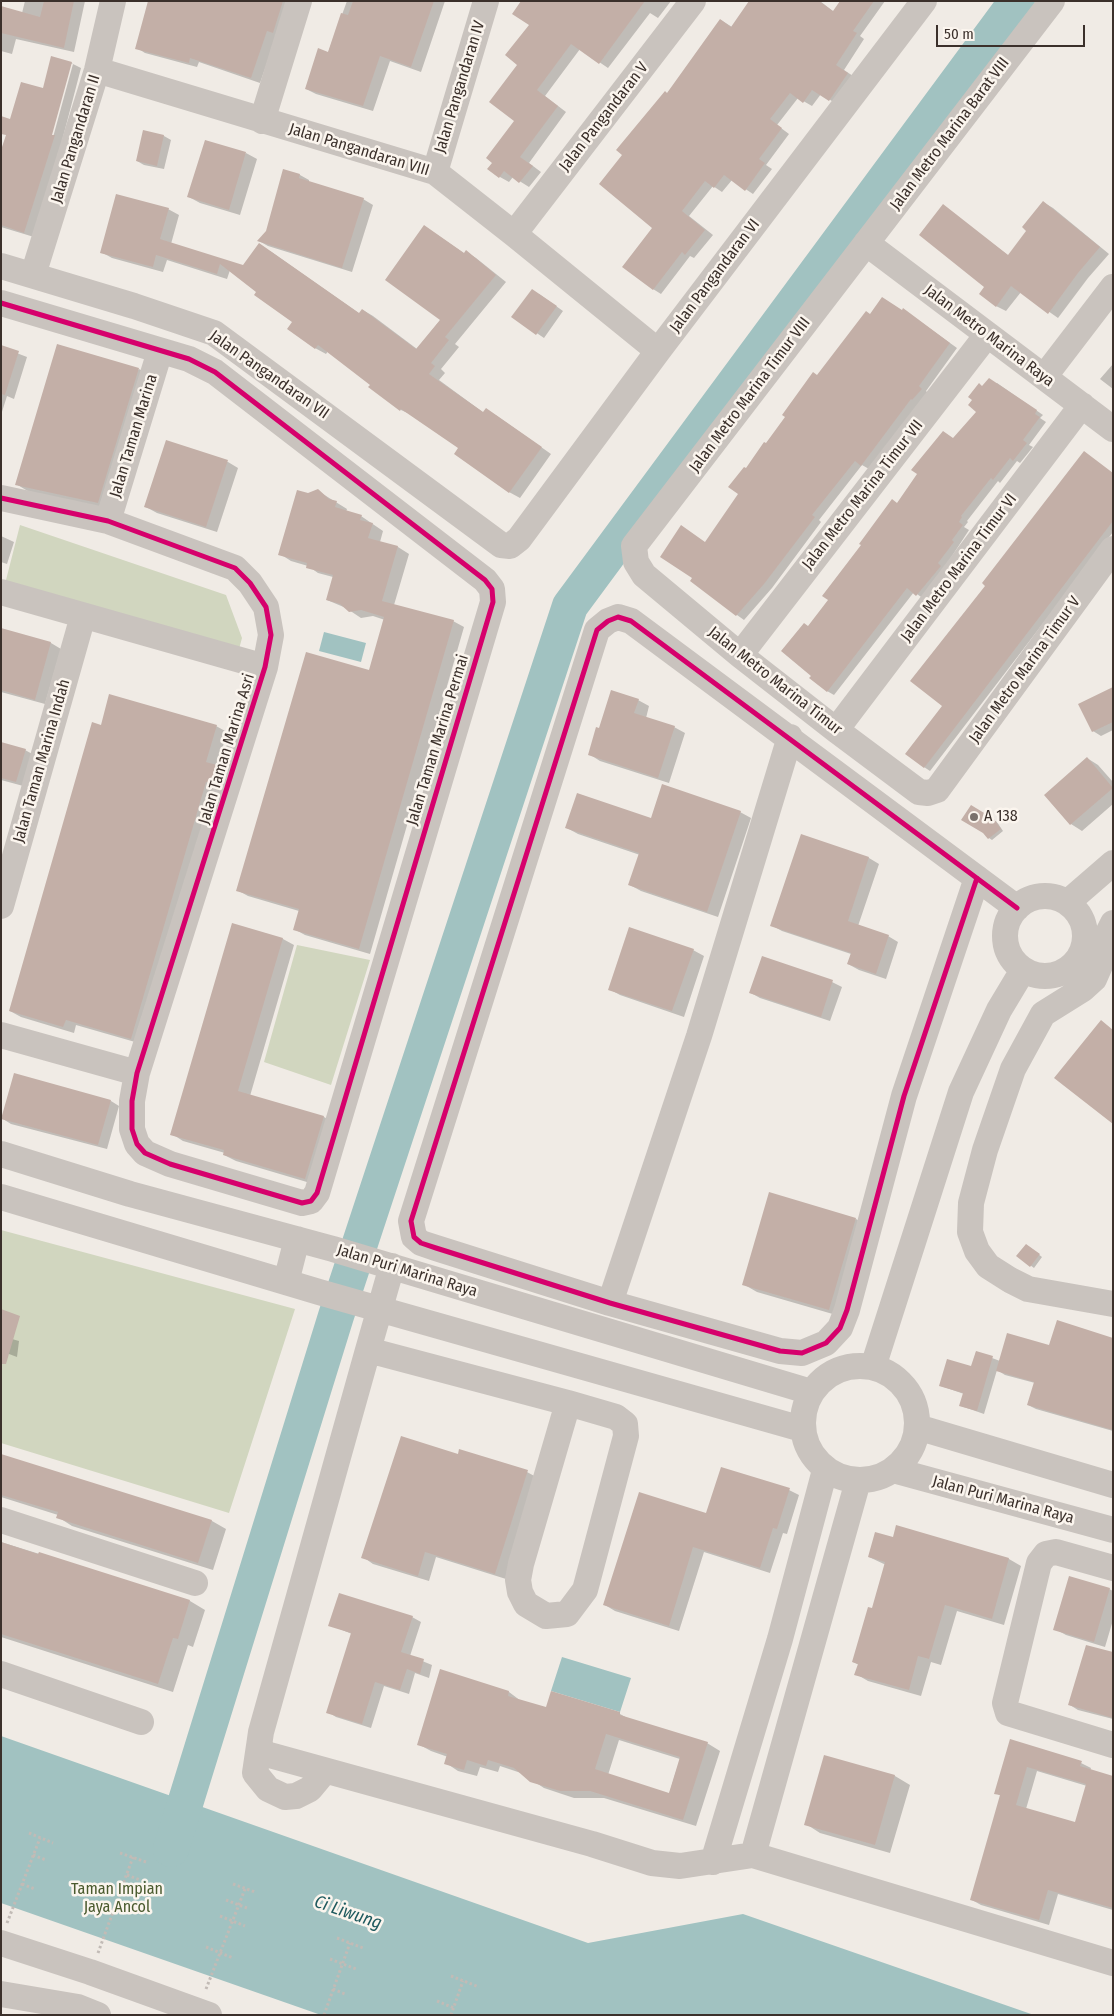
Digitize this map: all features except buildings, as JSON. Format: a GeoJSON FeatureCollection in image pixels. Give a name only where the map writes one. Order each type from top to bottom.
{"type":"FeatureCollection","features":[{"type":"Feature","properties":{"kind":"street","name":"Jalan Pangandaran II"},"geometry":{"type":"LineString","coordinates":[[33,276],[97,70],[113,1]]}},
{"type":"Feature","properties":{"kind":"street"},"geometry":{"type":"LineString","coordinates":[[262,121],[299,1]]}},
{"type":"Feature","properties":{"kind":"street","name":"Jalan Pangandaran IV"},"geometry":{"type":"LineString","coordinates":[[435,172],[486,1]]}},
{"type":"Feature","properties":{"kind":"street","name":"Jalan Pangandaran V"},"geometry":{"type":"LineString","coordinates":[[514,234],[693,1]]}},
{"type":"Feature","properties":{"kind":"street","name":"Jalan Pangandaran VI"},"geometry":{"type":"LineString","coordinates":[[505,546],[510,546],[519,539],[658,351],[924,1]]}},
{"type":"Feature","properties":{"kind":"street","name":"Jalan Metro Marina Barat VIII"},"geometry":{"type":"LineString","coordinates":[[866,243],[1052,1]]}},
{"type":"Feature","properties":{"kind":"street","name":"Jalan Pangandaran VIII"},"geometry":{"type":"LineString","coordinates":[[97,70],[435,172],[658,351]]}},
{"type":"Feature","properties":{"kind":"street","name":"Jalan Metro Marina Raya"},"geometry":{"type":"LineString","coordinates":[[866,243],[1113,429]]}},
{"type":"Feature","properties":{"kind":"street","name":"Jalan Metro Marina Timur VIII"},"geometry":{"type":"LineString","coordinates":[[634,546],[866,243]]}},
{"type":"Feature","properties":{"kind":"street","name":"Jalan Pangandaran VII"},"geometry":{"type":"LineString","coordinates":[[1,266],[134,306],[214,333],[501,545],[505,546]]}},
{"type":"Feature","properties":{"kind":"street"},"geometry":{"type":"LineString","coordinates":[[1044,377],[1113,288]]}},
{"type":"Feature","properties":{"kind":"street","name":"Jalan Taman Marina Permai"},"geometry":{"type":"LineString","coordinates":[[1,303],[189,359],[216,372],[484,580],[492,589],[493,602],[317,1193],[311,1200],[302,1203],[170,1164],[145,1154],[137,1144],[132,1129],[132,1101],[137,1073]]}},
{"type":"Feature","properties":{"kind":"street","name":"Jalan Metro Marina Timur VII"},"geometry":{"type":"LineString","coordinates":[[740,655],[986,335]]}},
{"type":"Feature","properties":{"kind":"street","name":"Jalan Taman Marina"},"geometry":{"type":"LineString","coordinates":[[108,520],[160,351]]}},
{"type":"Feature","properties":{"kind":"street","name":"Jalan Metro Marina Timur VI"},"geometry":{"type":"LineString","coordinates":[[836,730],[1082,405]]}},
{"type":"Feature","properties":{"kind":"street"},"geometry":{"type":"LineString","coordinates":[[1,498],[108,520]]}},
{"type":"Feature","properties":{"kind":"street","name":"Jalan Taman Marina Asri"},"geometry":{"type":"LineString","coordinates":[[108,520],[235,568],[250,583],[266,607],[271,635],[265,667],[137,1073]]}},
{"type":"Feature","properties":{"kind":"street","name":"Jalan Metro Marina Timur"},"geometry":{"type":"LineString","coordinates":[[634,546],[636,562],[644,575],[740,655],[919,792],[928,793],[937,790]]}},
{"type":"Feature","properties":{"kind":"street","name":"Jalan Metro Marina Timur V"},"geometry":{"type":"LineString","coordinates":[[937,790],[1113,549]]}},
{"type":"Feature","properties":{"kind":"street"},"geometry":{"type":"LineString","coordinates":[[1,592],[265,667]]}},
{"type":"Feature","properties":{"kind":"street","name":"Jalan Taman Marina Indah"},"geometry":{"type":"LineString","coordinates":[[1,906],[83,616]]}},
{"type":"Feature","properties":{"kind":"street"},"geometry":{"type":"LineString","coordinates":[[977,878],[904,1096],[847,1310],[840,1328],[826,1344],[802,1353],[780,1351],[610,1304],[421,1243],[414,1237],[410,1226],[597,630],[608,621],[618,617],[631,621],[790,737],[1017,908]]}},
{"type":"Feature","properties":{"kind":"street"},"geometry":{"type":"LineString","coordinates":[[610,1304],[699,1036],[790,737]]}},
{"type":"Feature","properties":{"kind":"street"},"geometry":{"type":"LineString","coordinates":[[1068,902],[1113,863]]}},
{"type":"Feature","properties":{"kind":"street"},"geometry":{"type":"LineString","coordinates":[[1051,896],[1068,902],[1080,915],[1086,932],[1084,950],[1074,965],[1058,974],[1040,976],[1023,970],[1008,952],[1005,940],[1010,917],[1017,908],[1032,898],[1051,896]]}},
{"type":"Feature","properties":{"kind":"street"},"geometry":{"type":"LineString","coordinates":[[1113,923],[1106,937],[1101,963],[1094,979],[1083,989],[1043,1014],[1013,1069],[985,1150],[971,1204],[970,1232],[977,1251],[988,1266],[1010,1280],[1028,1289],[1113,1304]]}},
{"type":"Feature","properties":{"kind":"street"},"geometry":{"type":"LineString","coordinates":[[873,1367],[961,1092],[999,1010],[1023,970]]}},
{"type":"Feature","properties":{"kind":"street"},"geometry":{"type":"LineString","coordinates":[[1,1035],[137,1073]]}},
{"type":"Feature","properties":{"kind":"street","name":"Jalan Puri Marina Raya"},"geometry":{"type":"LineString","coordinates":[[1,1154],[130,1194],[365,1258],[811,1392]]}},
{"type":"Feature","properties":{"kind":"street"},"geometry":{"type":"LineString","coordinates":[[1,1197],[318,1292],[802,1429]]}},
{"type":"Feature","properties":{"kind":"street"},"geometry":{"type":"LineString","coordinates":[[286,1282],[297,1239]]}},
{"type":"Feature","properties":{"kind":"street"},"geometry":{"type":"LineString","coordinates":[[325,1770],[310,1789],[296,1796],[285,1797],[268,1789],[255,1773],[261,1732],[378,1309],[392,1266]]}},
{"type":"Feature","properties":{"kind":"street"},"geometry":{"type":"LineString","coordinates":[[368,1350],[568,1403],[616,1417],[624,1424],[626,1436],[585,1590],[567,1614],[546,1616],[526,1604],[520,1592],[518,1580],[568,1403]]}},
{"type":"Feature","properties":{"kind":"street"},"geometry":{"type":"LineString","coordinates":[[856,1365],[873,1367],[892,1375],[907,1389],[916,1407],[917,1427],[914,1444],[905,1458],[893,1470],[876,1478],[858,1481],[841,1478],[825,1470],[814,1458],[806,1444],[802,1429],[804,1410],[811,1392],[823,1379],[838,1370],[856,1365]]}},
{"type":"Feature","properties":{"kind":"street"},"geometry":{"type":"LineString","coordinates":[[917,1427],[1113,1485]]}},
{"type":"Feature","properties":{"kind":"street"},"geometry":{"type":"LineString","coordinates":[[713,1862],[780,1639],[825,1470]]}},
{"type":"Feature","properties":{"kind":"street","name":"Jalan Puri Marina Raya"},"geometry":{"type":"LineString","coordinates":[[893,1470],[1113,1530]]}},
{"type":"Feature","properties":{"kind":"street"},"geometry":{"type":"LineString","coordinates":[[753,1855],[858,1481]]}},
{"type":"Feature","properties":{"kind":"street"},"geometry":{"type":"LineString","coordinates":[[1,1520],[196,1583]]}},
{"type":"Feature","properties":{"kind":"street"},"geometry":{"type":"LineString","coordinates":[[1113,1568],[1056,1552],[1046,1554],[1039,1562],[1005,1703],[1008,1713],[1113,1745]]}},
{"type":"Feature","properties":{"kind":"street"},"geometry":{"type":"LineString","coordinates":[[780,1639],[812,1650]]}},
{"type":"Feature","properties":{"kind":"street"},"geometry":{"type":"LineString","coordinates":[[1,1674],[141,1722]]}},
{"type":"Feature","properties":{"kind":"street"},"geometry":{"type":"LineString","coordinates":[[259,1746],[266,1754],[592,1844],[652,1863],[680,1866],[753,1855],[1113,1963]]}},
{"type":"Feature","properties":{"kind":"street"},"geometry":{"type":"LineString","coordinates":[[1,1943],[82,1969],[209,2015]]}},
{"type":"Feature","properties":{"kind":"street"},"geometry":{"type":"LineString","coordinates":[[1,1994],[78,2007],[98,2015]]}},
{"type":"Feature","properties":{"kind":"path"},"geometry":{"type":"LineString","coordinates":[[29,1833],[53,1843]]}},
{"type":"Feature","properties":{"kind":"path"},"geometry":{"type":"LineString","coordinates":[[13,1907],[40,1838]]}},
{"type":"Feature","properties":{"kind":"path"},"geometry":{"type":"LineString","coordinates":[[120,1853],[146,1862]]}},
{"type":"Feature","properties":{"kind":"path"},"geometry":{"type":"LineString","coordinates":[[33,1855],[46,1860]]}},
{"type":"Feature","properties":{"kind":"path"},"geometry":{"type":"LineString","coordinates":[[103,1938],[133,1857]]}},
{"type":"Feature","properties":{"kind":"path"},"geometry":{"type":"LineString","coordinates":[[127,1875],[140,1880]]}},
{"type":"Feature","properties":{"kind":"path"},"geometry":{"type":"LineString","coordinates":[[22,1884],[35,1889]]}},
{"type":"Feature","properties":{"kind":"path"},"geometry":{"type":"LineString","coordinates":[[233,1884],[255,1892]]}},
{"type":"Feature","properties":{"kind":"path"},"geometry":{"type":"LineString","coordinates":[[211,1976],[245,1889]]}},
{"type":"Feature","properties":{"kind":"path"},"geometry":{"type":"LineString","coordinates":[[226,1900],[247,1908]]}},
{"type":"Feature","properties":{"kind":"path"},"geometry":{"type":"LineString","coordinates":[[104,1904],[126,1913]]}},
{"type":"Feature","properties":{"kind":"path"},"geometry":{"type":"LineString","coordinates":[[220,1916],[245,1926]]}},
{"type":"Feature","properties":{"kind":"path"},"geometry":{"type":"LineString","coordinates":[[337,1938],[363,1948]]}},
{"type":"Feature","properties":{"kind":"path"},"geometry":{"type":"LineString","coordinates":[[324,2015],[350,1943]]}},
{"type":"Feature","properties":{"kind":"path"},"geometry":{"type":"LineString","coordinates":[[206,1947],[233,1958]]}},
{"type":"Feature","properties":{"kind":"path"},"geometry":{"type":"LineString","coordinates":[[330,1959],[356,1969]]}},
{"type":"Feature","properties":{"kind":"path"},"geometry":{"type":"LineString","coordinates":[[451,1976],[479,1987]]}},
{"type":"Feature","properties":{"kind":"path"},"geometry":{"type":"LineString","coordinates":[[451,2015],[464,1981]]}},
{"type":"Feature","properties":{"kind":"path"},"geometry":{"type":"LineString","coordinates":[[333,1990],[346,1994]]}},
{"type":"Feature","properties":{"kind":"path"},"geometry":{"type":"LineString","coordinates":[[437,2001],[454,2008]]}},
{"type":"Feature","properties":{"kind":"green space"},"geometry":{"type":"Polygon","coordinates":[[[20,525],[226,595],[242,638],[236,660],[5,584],[20,525]]]}},
{"type":"Feature","properties":{"kind":"green space"},"geometry":{"type":"Polygon","coordinates":[[[297,945],[370,960],[331,1085],[264,1062],[297,945]]]}},
{"type":"Feature","properties":{"kind":"green space"},"geometry":{"type":"Polygon","coordinates":[[[1,1230],[295,1309],[229,1513],[1,1443],[1,1230]]]}},
{"type":"Feature","properties":{"kind":"water"},"geometry":{"type":"Polygon","coordinates":[[[324,632],[366,643],[361,662],[319,651],[324,632]]]}},
{"type":"Feature","properties":{"kind":"water"},"geometry":{"type":"Polygon","coordinates":[[[562,1657],[631,1678],[620,1712],[551,1691],[562,1657]]]}},
{"type":"Feature","properties":{"kind":"water","name":"Taman Impian Jaya Ancol"},"geometry":{"type":"Polygon","coordinates":[[[1,1736],[588,1943],[743,1914],[1034,2015],[321,2015],[1,1903],[1,1736]]]}},
{"type":"Feature","properties":{"kind":"waterway"},"geometry":{"type":"LineString","coordinates":[[171,1849],[336,1316],[570,606],[1017,1]]}},
{"type":"Feature","properties":{"kind":"cycle path"},"geometry":{"type":"LineString","coordinates":[[1,303],[189,359],[215,372],[485,580],[492,589],[493,602],[317,1193],[311,1201],[302,1203],[170,1164],[145,1153],[137,1144],[132,1129],[132,1101],[137,1073],[265,667],[271,635],[266,607],[250,583],[235,568],[108,521],[1,498]]}},
{"type":"Feature","properties":{"kind":"cycle path"},"geometry":{"type":"LineString","coordinates":[[977,878],[904,1096],[847,1310],[840,1328],[826,1343],[802,1353],[780,1351],[610,1303],[421,1243],[414,1237],[411,1221],[597,630],[608,621],[618,617],[631,621],[1017,908]]}},
{"type":"Feature","properties":{"kind":"place","name":"A 138"},"geometry":{"type":"Point","coordinates":[974,817]}},
{"type":"Feature","properties":{"kind":"water label","name":"Ci Liwung"},"geometry":{"type":"Point","coordinates":[348,1913]}}]}
